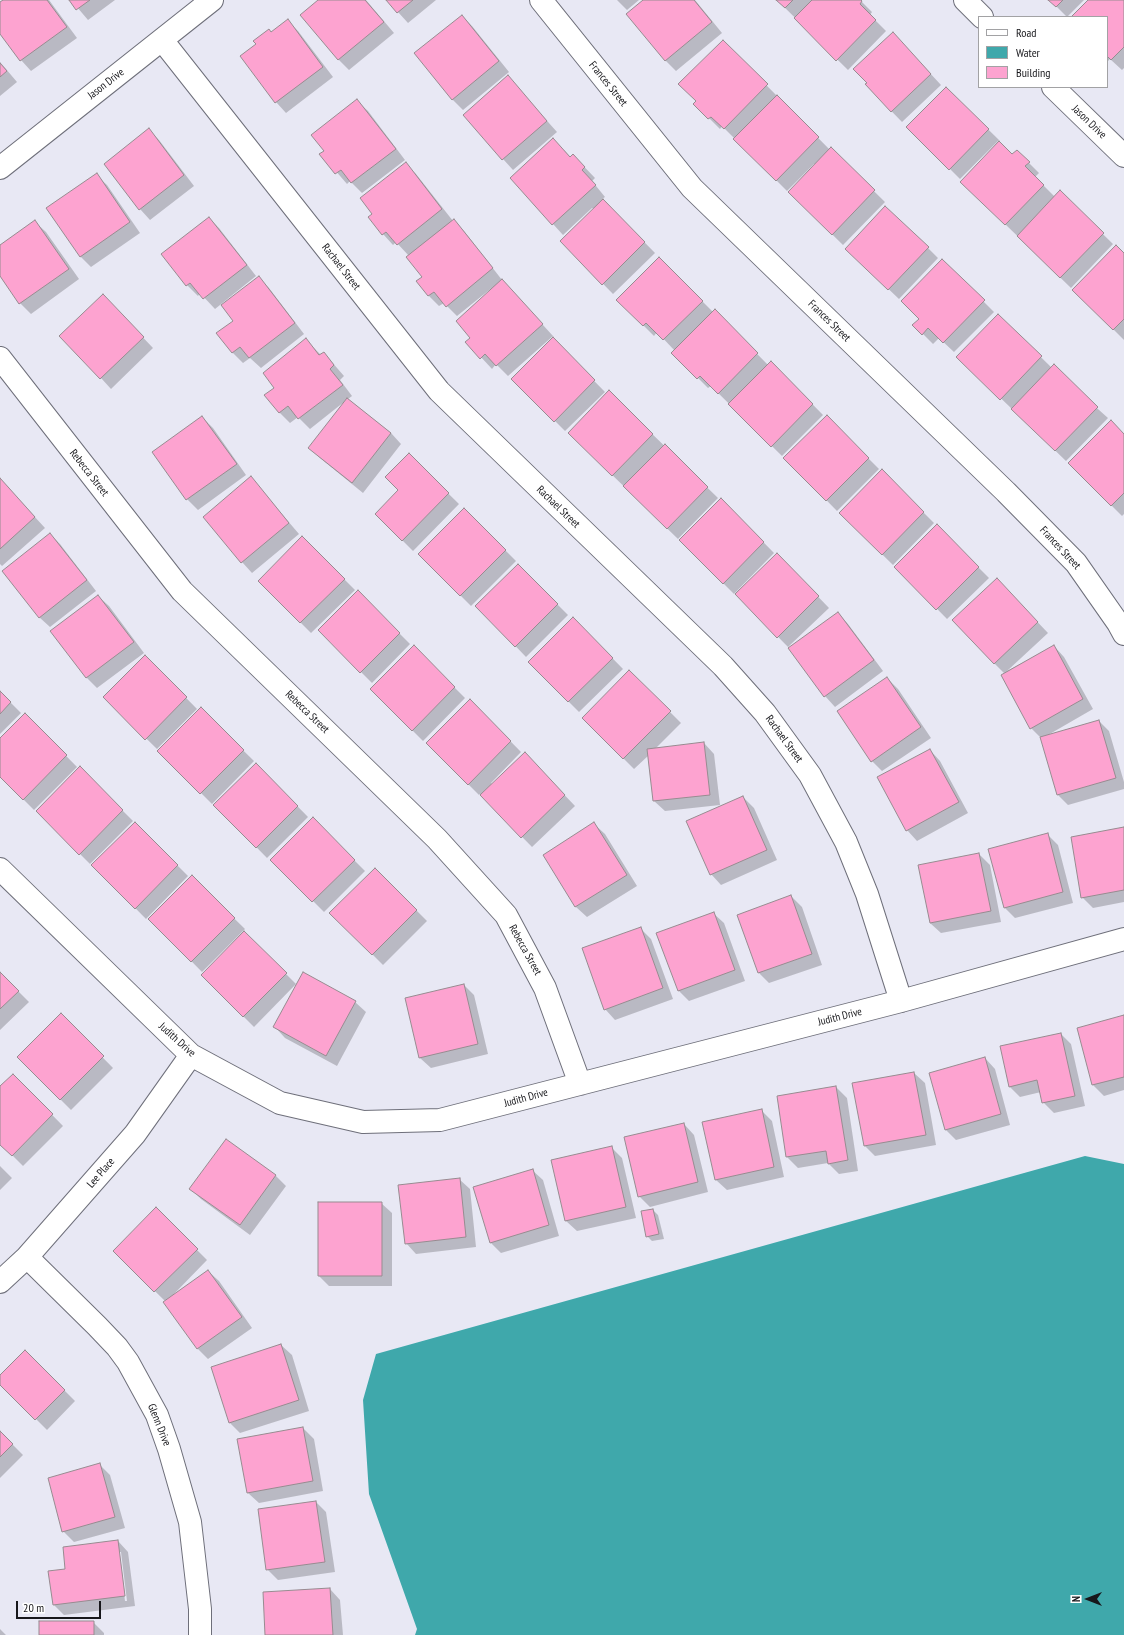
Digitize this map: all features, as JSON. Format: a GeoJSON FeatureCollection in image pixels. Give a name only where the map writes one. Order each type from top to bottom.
{"type":"FeatureCollection","features":[{"type":"Feature","properties":{"kind":"street","name":"Jason Drive"},"geometry":{"type":"LineString","coordinates":[[0,168],[212,0]]}},
{"type":"Feature","properties":{"kind":"street","name":"Frances Street"},"geometry":{"type":"LineString","coordinates":[[541,0],[692,188],[1000,487],[1070,558],[1118,623],[1124,634]]}},
{"type":"Feature","properties":{"kind":"street"},"geometry":{"type":"LineString","coordinates":[[965,0],[981,16]]}},
{"type":"Feature","properties":{"kind":"street","name":"Rachael Street"},"geometry":{"type":"LineString","coordinates":[[162,40],[439,391],[723,666],[765,713],[810,775],[846,842],[868,894],[901,1001]]}},
{"type":"Feature","properties":{"kind":"street","name":"Jason Drive"},"geometry":{"type":"LineString","coordinates":[[1054,88],[1124,156]]}},
{"type":"Feature","properties":{"kind":"street","name":"Rebecca Street"},"geometry":{"type":"LineString","coordinates":[[0,358],[182,591],[437,839],[506,915],[545,988],[580,1084]]}},
{"type":"Feature","properties":{"kind":"street","name":"Judith Drive"},"geometry":{"type":"LineString","coordinates":[[0,868],[191,1055],[280,1103],[363,1122],[440,1120],[901,1001],[1124,939]]}},
{"type":"Feature","properties":{"kind":"street","name":"Lee Place"},"geometry":{"type":"LineString","coordinates":[[0,1282],[27,1257],[135,1134],[191,1055]]}},
{"type":"Feature","properties":{"kind":"street","name":"Glenn Drive"},"geometry":{"type":"LineString","coordinates":[[27,1257],[98,1326],[117,1347],[128,1362],[157,1415],[169,1449],[190,1522],[200,1609],[200,1635]]}},
{"type":"Feature","properties":{"kind":"water"},"geometry":{"type":"Polygon","coordinates":[[[1085,1156],[1124,1164],[1124,1635],[415,1635],[417,1629],[369,1494],[363,1400],[376,1354],[1085,1156]]]}},
{"type":"Feature","properties":{"kind":"building"},"geometry":{"type":"Polygon","coordinates":[[[3,0],[47,0],[67,27],[20,61],[0,34],[0,2],[3,0]]]}},
{"type":"Feature","properties":{"kind":"building"},"geometry":{"type":"Polygon","coordinates":[[[69,0],[90,0],[76,10],[69,0]]]}},
{"type":"Feature","properties":{"kind":"building"},"geometry":{"type":"Polygon","coordinates":[[[318,0],[365,0],[384,22],[338,60],[300,15],[318,0]]]}},
{"type":"Feature","properties":{"kind":"building"},"geometry":{"type":"Polygon","coordinates":[[[386,0],[413,0],[397,13],[386,0]]]}},
{"type":"Feature","properties":{"kind":"building"},"geometry":{"type":"Polygon","coordinates":[[[643,0],[694,0],[712,22],[665,61],[626,14],[643,0]]]}},
{"type":"Feature","properties":{"kind":"building"},"geometry":{"type":"Polygon","coordinates":[[[776,0],[793,0],[785,8],[776,0]]]}},
{"type":"Feature","properties":{"kind":"building"},"geometry":{"type":"Polygon","coordinates":[[[812,0],[861,0],[862,1],[860,4],[876,20],[836,61],[794,18],[812,0]]]}},
{"type":"Feature","properties":{"kind":"building"},"geometry":{"type":"Polygon","coordinates":[[[1048,0],[1063,0],[1056,7],[1048,0]]]}},
{"type":"Feature","properties":{"kind":"building"},"geometry":{"type":"Polygon","coordinates":[[[1088,0],[1124,0],[1124,47],[1111,60],[1108,57],[1108,16],[1072,16],[1088,0]]]}},
{"type":"Feature","properties":{"kind":"building"},"geometry":{"type":"Polygon","coordinates":[[[462,15],[499,61],[452,100],[414,53],[462,15]]]}},
{"type":"Feature","properties":{"kind":"building"},"geometry":{"type":"Polygon","coordinates":[[[288,19],[323,67],[275,103],[240,56],[256,44],[253,41],[269,29],[271,32],[288,19]]]}},
{"type":"Feature","properties":{"kind":"building"},"geometry":{"type":"Polygon","coordinates":[[[893,32],[931,74],[891,112],[865,84],[867,83],[853,69],[893,32]]]}},
{"type":"Feature","properties":{"kind":"building"},"geometry":{"type":"Polygon","coordinates":[[[723,40],[768,84],[724,129],[711,117],[708,119],[693,104],[696,101],[678,84],[723,40]]]}},
{"type":"Feature","properties":{"kind":"building"},"geometry":{"type":"Polygon","coordinates":[[[0,63],[7,71],[0,77],[0,63]]]}},
{"type":"Feature","properties":{"kind":"building"},"geometry":{"type":"Polygon","coordinates":[[[508,75],[547,121],[502,160],[463,115],[508,75]]]}},
{"type":"Feature","properties":{"kind":"building"},"geometry":{"type":"Polygon","coordinates":[[[946,87],[989,129],[949,170],[906,127],[946,87]]]}},
{"type":"Feature","properties":{"kind":"building"},"geometry":{"type":"Polygon","coordinates":[[[777,95],[819,137],[776,181],[733,139],[777,95]]]}},
{"type":"Feature","properties":{"kind":"building"},"geometry":{"type":"Polygon","coordinates":[[[357,99],[396,149],[351,183],[341,170],[335,174],[319,154],[324,151],[311,135],[357,99]]]}},
{"type":"Feature","properties":{"kind":"building"},"geometry":{"type":"Polygon","coordinates":[[[149,128],[184,175],[139,210],[104,164],[149,128]]]}},
{"type":"Feature","properties":{"kind":"building"},"geometry":{"type":"Polygon","coordinates":[[[553,138],[570,157],[573,154],[585,167],[582,170],[596,185],[552,225],[510,178],[553,138]]]}},
{"type":"Feature","properties":{"kind":"building"},"geometry":{"type":"Polygon","coordinates":[[[999,141],[1012,154],[1017,150],[1030,162],[1025,166],[1044,185],[1005,225],[960,182],[999,141]]]}},
{"type":"Feature","properties":{"kind":"building"},"geometry":{"type":"Polygon","coordinates":[[[831,147],[875,190],[832,235],[788,192],[831,147]]]}},
{"type":"Feature","properties":{"kind":"building"},"geometry":{"type":"Polygon","coordinates":[[[406,162],[442,209],[397,245],[386,232],[382,235],[368,217],[372,214],[360,198],[406,162]]]}},
{"type":"Feature","properties":{"kind":"building"},"geometry":{"type":"Polygon","coordinates":[[[97,173],[130,222],[80,257],[46,208],[97,173]]]}},
{"type":"Feature","properties":{"kind":"building"},"geometry":{"type":"Polygon","coordinates":[[[1060,190],[1104,233],[1060,278],[1017,236],[1060,190]]]}},
{"type":"Feature","properties":{"kind":"building"},"geometry":{"type":"Polygon","coordinates":[[[603,199],[645,242],[602,285],[560,241],[603,199]]]}},
{"type":"Feature","properties":{"kind":"building"},"geometry":{"type":"Polygon","coordinates":[[[885,206],[929,247],[888,290],[845,249],[885,206]]]}},
{"type":"Feature","properties":{"kind":"building"},"geometry":{"type":"Polygon","coordinates":[[[209,217],[247,265],[203,299],[190,283],[186,286],[161,254],[209,217]]]}},
{"type":"Feature","properties":{"kind":"building"},"geometry":{"type":"Polygon","coordinates":[[[454,219],[493,268],[446,307],[434,292],[428,296],[416,281],[422,277],[406,257],[454,219]]]}},
{"type":"Feature","properties":{"kind":"building"},"geometry":{"type":"Polygon","coordinates":[[[35,220],[69,269],[19,304],[0,276],[0,245],[35,220]]]}},
{"type":"Feature","properties":{"kind":"building"},"geometry":{"type":"Polygon","coordinates":[[[1116,245],[1124,253],[1124,319],[1113,330],[1072,290],[1116,245]]]}},
{"type":"Feature","properties":{"kind":"building"},"geometry":{"type":"Polygon","coordinates":[[[659,257],[703,301],[663,340],[646,323],[643,326],[616,300],[659,257]]]}},
{"type":"Feature","properties":{"kind":"building"},"geometry":{"type":"Polygon","coordinates":[[[942,259],[985,300],[943,343],[928,328],[922,335],[912,325],[919,319],[901,301],[942,259]]]}},
{"type":"Feature","properties":{"kind":"building"},"geometry":{"type":"Polygon","coordinates":[[[259,276],[295,323],[249,358],[240,347],[232,353],[216,333],[233,321],[221,305],[259,276]]]}},
{"type":"Feature","properties":{"kind":"building"},"geometry":{"type":"Polygon","coordinates":[[[502,279],[543,324],[496,366],[485,354],[480,359],[465,342],[470,338],[456,321],[502,279]]]}},
{"type":"Feature","properties":{"kind":"building"},"geometry":{"type":"Polygon","coordinates":[[[103,294],[144,337],[100,379],[59,336],[103,294]]]}},
{"type":"Feature","properties":{"kind":"building"},"geometry":{"type":"Polygon","coordinates":[[[715,309],[758,353],[718,394],[700,376],[697,379],[671,353],[715,309]]]}},
{"type":"Feature","properties":{"kind":"building"},"geometry":{"type":"Polygon","coordinates":[[[998,314],[1042,356],[1000,400],[956,357],[998,314]]]}},
{"type":"Feature","properties":{"kind":"building"},"geometry":{"type":"Polygon","coordinates":[[[553,337],[595,380],[554,422],[511,379],[553,337]]]}},
{"type":"Feature","properties":{"kind":"building"},"geometry":{"type":"Polygon","coordinates":[[[306,338],[319,355],[324,352],[334,365],[330,369],[343,385],[298,419],[288,406],[279,413],[264,395],[274,388],[263,373],[306,338]]]}},
{"type":"Feature","properties":{"kind":"building"},"geometry":{"type":"Polygon","coordinates":[[[771,361],[813,404],[771,447],[728,404],[771,361]]]}},
{"type":"Feature","properties":{"kind":"building"},"geometry":{"type":"Polygon","coordinates":[[[1054,364],[1098,407],[1055,451],[1011,409],[1054,364]]]}},
{"type":"Feature","properties":{"kind":"building"},"geometry":{"type":"Polygon","coordinates":[[[609,390],[653,434],[612,476],[568,433],[609,390]]]}},
{"type":"Feature","properties":{"kind":"building"},"geometry":{"type":"Polygon","coordinates":[[[347,398],[391,433],[352,483],[308,448],[347,398]]]}},
{"type":"Feature","properties":{"kind":"building"},"geometry":{"type":"Polygon","coordinates":[[[827,415],[869,458],[826,501],[783,458],[827,415]]]}},
{"type":"Feature","properties":{"kind":"building"},"geometry":{"type":"Polygon","coordinates":[[[202,416],[237,464],[186,500],[152,452],[202,416]]]}},
{"type":"Feature","properties":{"kind":"building"},"geometry":{"type":"Polygon","coordinates":[[[1111,420],[1124,434],[1124,493],[1111,506],[1068,463],[1111,420]]]}},
{"type":"Feature","properties":{"kind":"building"},"geometry":{"type":"Polygon","coordinates":[[[665,444],[708,487],[667,529],[623,486],[665,444]]]}},
{"type":"Feature","properties":{"kind":"building"},"geometry":{"type":"Polygon","coordinates":[[[409,453],[449,493],[402,541],[375,514],[398,490],[385,477],[409,453]]]}},
{"type":"Feature","properties":{"kind":"building"},"geometry":{"type":"Polygon","coordinates":[[[882,469],[924,512],[882,555],[839,513],[882,469]]]}},
{"type":"Feature","properties":{"kind":"building"},"geometry":{"type":"Polygon","coordinates":[[[251,476],[289,523],[241,563],[203,517],[251,476]]]}},
{"type":"Feature","properties":{"kind":"building"},"geometry":{"type":"Polygon","coordinates":[[[0,478],[35,517],[0,549],[0,478]]]}},
{"type":"Feature","properties":{"kind":"building"},"geometry":{"type":"Polygon","coordinates":[[[721,498],[764,542],[723,584],[679,540],[721,498]]]}},
{"type":"Feature","properties":{"kind":"building"},"geometry":{"type":"Polygon","coordinates":[[[464,508],[506,550],[460,596],[418,554],[464,508]]]}},
{"type":"Feature","properties":{"kind":"building"},"geometry":{"type":"Polygon","coordinates":[[[937,524],[979,567],[936,610],[894,567],[937,524]]]}},
{"type":"Feature","properties":{"kind":"building"},"geometry":{"type":"Polygon","coordinates":[[[50,533],[87,580],[39,618],[2,571],[50,533]]]}},
{"type":"Feature","properties":{"kind":"building"},"geometry":{"type":"Polygon","coordinates":[[[302,536],[345,579],[300,623],[258,581],[302,536]]]}},
{"type":"Feature","properties":{"kind":"building"},"geometry":{"type":"Polygon","coordinates":[[[777,553],[819,596],[777,638],[735,594],[777,553]]]}},
{"type":"Feature","properties":{"kind":"building"},"geometry":{"type":"Polygon","coordinates":[[[518,564],[558,604],[515,647],[475,606],[518,564]]]}},
{"type":"Feature","properties":{"kind":"building"},"geometry":{"type":"Polygon","coordinates":[[[997,578],[1038,622],[994,664],[952,620],[997,578]]]}},
{"type":"Feature","properties":{"kind":"building"},"geometry":{"type":"Polygon","coordinates":[[[358,590],[400,633],[360,673],[318,630],[358,590]]]}},
{"type":"Feature","properties":{"kind":"building"},"geometry":{"type":"Polygon","coordinates":[[[98,595],[134,642],[86,678],[50,631],[98,595]]]}},
{"type":"Feature","properties":{"kind":"building"},"geometry":{"type":"Polygon","coordinates":[[[838,612],[874,660],[824,697],[788,648],[838,612]]]}},
{"type":"Feature","properties":{"kind":"building"},"geometry":{"type":"Polygon","coordinates":[[[573,617],[613,658],[568,702],[528,662],[573,617]]]}},
{"type":"Feature","properties":{"kind":"building"},"geometry":{"type":"Polygon","coordinates":[[[414,645],[455,687],[412,731],[370,689],[414,645]]]}},
{"type":"Feature","properties":{"kind":"building"},"geometry":{"type":"Polygon","coordinates":[[[1054,645],[1083,699],[1030,729],[1001,675],[1054,645]]]}},
{"type":"Feature","properties":{"kind":"building"},"geometry":{"type":"Polygon","coordinates":[[[145,655],[187,697],[145,740],[103,697],[145,655]]]}},
{"type":"Feature","properties":{"kind":"building"},"geometry":{"type":"Polygon","coordinates":[[[629,670],[671,711],[623,759],[582,718],[629,670]]]}},
{"type":"Feature","properties":{"kind":"building"},"geometry":{"type":"Polygon","coordinates":[[[887,677],[921,727],[871,762],[837,711],[887,677]]]}},
{"type":"Feature","properties":{"kind":"building"},"geometry":{"type":"Polygon","coordinates":[[[0,691],[11,702],[0,714],[0,691]]]}},
{"type":"Feature","properties":{"kind":"building"},"geometry":{"type":"Polygon","coordinates":[[[470,699],[511,741],[468,785],[426,743],[470,699]]]}},
{"type":"Feature","properties":{"kind":"building"},"geometry":{"type":"Polygon","coordinates":[[[201,707],[244,750],[200,794],[157,751],[201,707]]]}},
{"type":"Feature","properties":{"kind":"building"},"geometry":{"type":"Polygon","coordinates":[[[25,713],[67,755],[23,800],[0,777],[0,738],[25,713]]]}},
{"type":"Feature","properties":{"kind":"building"},"geometry":{"type":"Polygon","coordinates":[[[1099,720],[1116,778],[1057,795],[1040,737],[1099,720]]]}},
{"type":"Feature","properties":{"kind":"building"},"geometry":{"type":"Polygon","coordinates":[[[704,742],[710,795],[653,801],[647,749],[704,742]]]}},
{"type":"Feature","properties":{"kind":"building"},"geometry":{"type":"Polygon","coordinates":[[[930,749],[959,802],[906,831],[877,777],[930,749]]]}},
{"type":"Feature","properties":{"kind":"building"},"geometry":{"type":"Polygon","coordinates":[[[525,752],[565,795],[521,838],[480,795],[525,752]]]}},
{"type":"Feature","properties":{"kind":"building"},"geometry":{"type":"Polygon","coordinates":[[[256,763],[298,806],[256,848],[213,805],[256,763]]]}},
{"type":"Feature","properties":{"kind":"building"},"geometry":{"type":"Polygon","coordinates":[[[80,766],[123,810],[79,855],[36,811],[80,766]]]}},
{"type":"Feature","properties":{"kind":"building"},"geometry":{"type":"Polygon","coordinates":[[[743,796],[767,850],[710,875],[686,821],[743,796]]]}},
{"type":"Feature","properties":{"kind":"building"},"geometry":{"type":"Polygon","coordinates":[[[313,817],[355,860],[312,902],[270,860],[313,817]]]}},
{"type":"Feature","properties":{"kind":"building"},"geometry":{"type":"Polygon","coordinates":[[[135,822],[178,865],[135,909],[91,865],[135,822]]]}},
{"type":"Feature","properties":{"kind":"building"},"geometry":{"type":"Polygon","coordinates":[[[594,822],[627,875],[575,907],[543,855],[594,822]]]}},
{"type":"Feature","properties":{"kind":"building"},"geometry":{"type":"Polygon","coordinates":[[[1124,827],[1124,890],[1081,898],[1071,837],[1124,827]]]}},
{"type":"Feature","properties":{"kind":"building"},"geometry":{"type":"Polygon","coordinates":[[[1048,833],[1063,892],[1004,908],[988,849],[1048,833]]]}},
{"type":"Feature","properties":{"kind":"building"},"geometry":{"type":"Polygon","coordinates":[[[979,853],[991,911],[930,923],[918,865],[979,853]]]}},
{"type":"Feature","properties":{"kind":"building"},"geometry":{"type":"Polygon","coordinates":[[[375,868],[417,910],[372,955],[329,913],[375,868]]]}},
{"type":"Feature","properties":{"kind":"building"},"geometry":{"type":"Polygon","coordinates":[[[192,875],[235,918],[191,962],[148,919],[192,875]]]}},
{"type":"Feature","properties":{"kind":"building"},"geometry":{"type":"Polygon","coordinates":[[[791,895],[812,954],[758,973],[737,915],[791,895]]]}},
{"type":"Feature","properties":{"kind":"building"},"geometry":{"type":"Polygon","coordinates":[[[714,912],[735,970],[678,991],[656,933],[714,912]]]}},
{"type":"Feature","properties":{"kind":"building"},"geometry":{"type":"Polygon","coordinates":[[[641,927],[663,988],[604,1010],[582,948],[641,927]]]}},
{"type":"Feature","properties":{"kind":"building"},"geometry":{"type":"Polygon","coordinates":[[[244,931],[287,973],[243,1017],[201,975],[244,931]]]}},
{"type":"Feature","properties":{"kind":"building"},"geometry":{"type":"Polygon","coordinates":[[[0,972],[19,991],[0,1009],[0,972]]]}},
{"type":"Feature","properties":{"kind":"building"},"geometry":{"type":"Polygon","coordinates":[[[303,972],[356,1001],[326,1056],[273,1027],[303,972]]]}},
{"type":"Feature","properties":{"kind":"building"},"geometry":{"type":"Polygon","coordinates":[[[464,984],[478,1044],[419,1058],[405,998],[464,984]]]}},
{"type":"Feature","properties":{"kind":"building"},"geometry":{"type":"Polygon","coordinates":[[[61,1013],[104,1056],[60,1100],[17,1057],[61,1013]]]}},
{"type":"Feature","properties":{"kind":"building"},"geometry":{"type":"Polygon","coordinates":[[[1124,1015],[1124,1077],[1092,1085],[1077,1028],[1124,1015]]]}},
{"type":"Feature","properties":{"kind":"building"},"geometry":{"type":"Polygon","coordinates":[[[1061,1033],[1075,1096],[1042,1103],[1037,1080],[1009,1087],[1000,1046],[1061,1033]]]}},
{"type":"Feature","properties":{"kind":"building"},"geometry":{"type":"Polygon","coordinates":[[[985,1057],[1001,1114],[945,1130],[929,1073],[985,1057]]]}},
{"type":"Feature","properties":{"kind":"building"},"geometry":{"type":"Polygon","coordinates":[[[914,1072],[926,1135],[864,1146],[852,1083],[914,1072]]]}},
{"type":"Feature","properties":{"kind":"building"},"geometry":{"type":"Polygon","coordinates":[[[13,1074],[53,1114],[12,1156],[0,1145],[0,1086],[13,1074]]]}},
{"type":"Feature","properties":{"kind":"building"},"geometry":{"type":"Polygon","coordinates":[[[836,1086],[848,1160],[828,1164],[826,1151],[786,1157],[777,1096],[836,1086]]]}},
{"type":"Feature","properties":{"kind":"building"},"geometry":{"type":"Polygon","coordinates":[[[762,1109],[774,1167],[715,1180],[702,1122],[762,1109]]]}},
{"type":"Feature","properties":{"kind":"building"},"geometry":{"type":"Polygon","coordinates":[[[684,1123],[698,1182],[638,1197],[624,1137],[684,1123]]]}},
{"type":"Feature","properties":{"kind":"building"},"geometry":{"type":"Polygon","coordinates":[[[226,1139],[276,1175],[240,1225],[189,1189],[226,1139]]]}},
{"type":"Feature","properties":{"kind":"building"},"geometry":{"type":"Polygon","coordinates":[[[612,1146],[626,1207],[565,1221],[551,1160],[612,1146]]]}},
{"type":"Feature","properties":{"kind":"building"},"geometry":{"type":"Polygon","coordinates":[[[533,1169],[549,1225],[490,1243],[473,1187],[533,1169]]]}},
{"type":"Feature","properties":{"kind":"building"},"geometry":{"type":"Polygon","coordinates":[[[460,1178],[466,1237],[405,1244],[398,1185],[460,1178]]]}},
{"type":"Feature","properties":{"kind":"building"},"geometry":{"type":"Polygon","coordinates":[[[318,1202],[382,1202],[382,1276],[318,1276],[318,1202]]]}},
{"type":"Feature","properties":{"kind":"building"},"geometry":{"type":"Polygon","coordinates":[[[156,1207],[198,1249],[154,1292],[113,1251],[156,1207]]]}},
{"type":"Feature","properties":{"kind":"building"},"geometry":{"type":"Polygon","coordinates":[[[653,1209],[659,1234],[646,1237],[641,1211],[653,1209]]]}},
{"type":"Feature","properties":{"kind":"building"},"geometry":{"type":"Polygon","coordinates":[[[208,1270],[242,1317],[197,1349],[163,1302],[208,1270]]]}},
{"type":"Feature","properties":{"kind":"building"},"geometry":{"type":"Polygon","coordinates":[[[281,1344],[299,1400],[229,1423],[211,1367],[281,1344]]]}},
{"type":"Feature","properties":{"kind":"building"},"geometry":{"type":"Polygon","coordinates":[[[25,1350],[65,1390],[35,1420],[0,1385],[0,1375],[25,1350]]]}},
{"type":"Feature","properties":{"kind":"building"},"geometry":{"type":"Polygon","coordinates":[[[303,1427],[313,1481],[247,1493],[237,1439],[303,1427]]]}},
{"type":"Feature","properties":{"kind":"building"},"geometry":{"type":"Polygon","coordinates":[[[0,1431],[13,1444],[0,1457],[0,1431]]]}},
{"type":"Feature","properties":{"kind":"building"},"geometry":{"type":"Polygon","coordinates":[[[100,1463],[115,1517],[62,1532],[48,1478],[100,1463]]]}},
{"type":"Feature","properties":{"kind":"building"},"geometry":{"type":"Polygon","coordinates":[[[316,1501],[325,1562],[266,1570],[258,1509],[316,1501]]]}},
{"type":"Feature","properties":{"kind":"building"},"geometry":{"type":"Polygon","coordinates":[[[118,1540],[125,1596],[53,1605],[48,1571],[65,1569],[63,1547],[118,1540]]]}},
{"type":"Feature","properties":{"kind":"building"},"geometry":{"type":"Polygon","coordinates":[[[330,1588],[333,1635],[265,1635],[263,1592],[330,1588]]]}},
{"type":"Feature","properties":{"kind":"building"},"geometry":{"type":"Polygon","coordinates":[[[39,1621],[94,1621],[94,1635],[39,1635],[39,1621]]]}}]}
